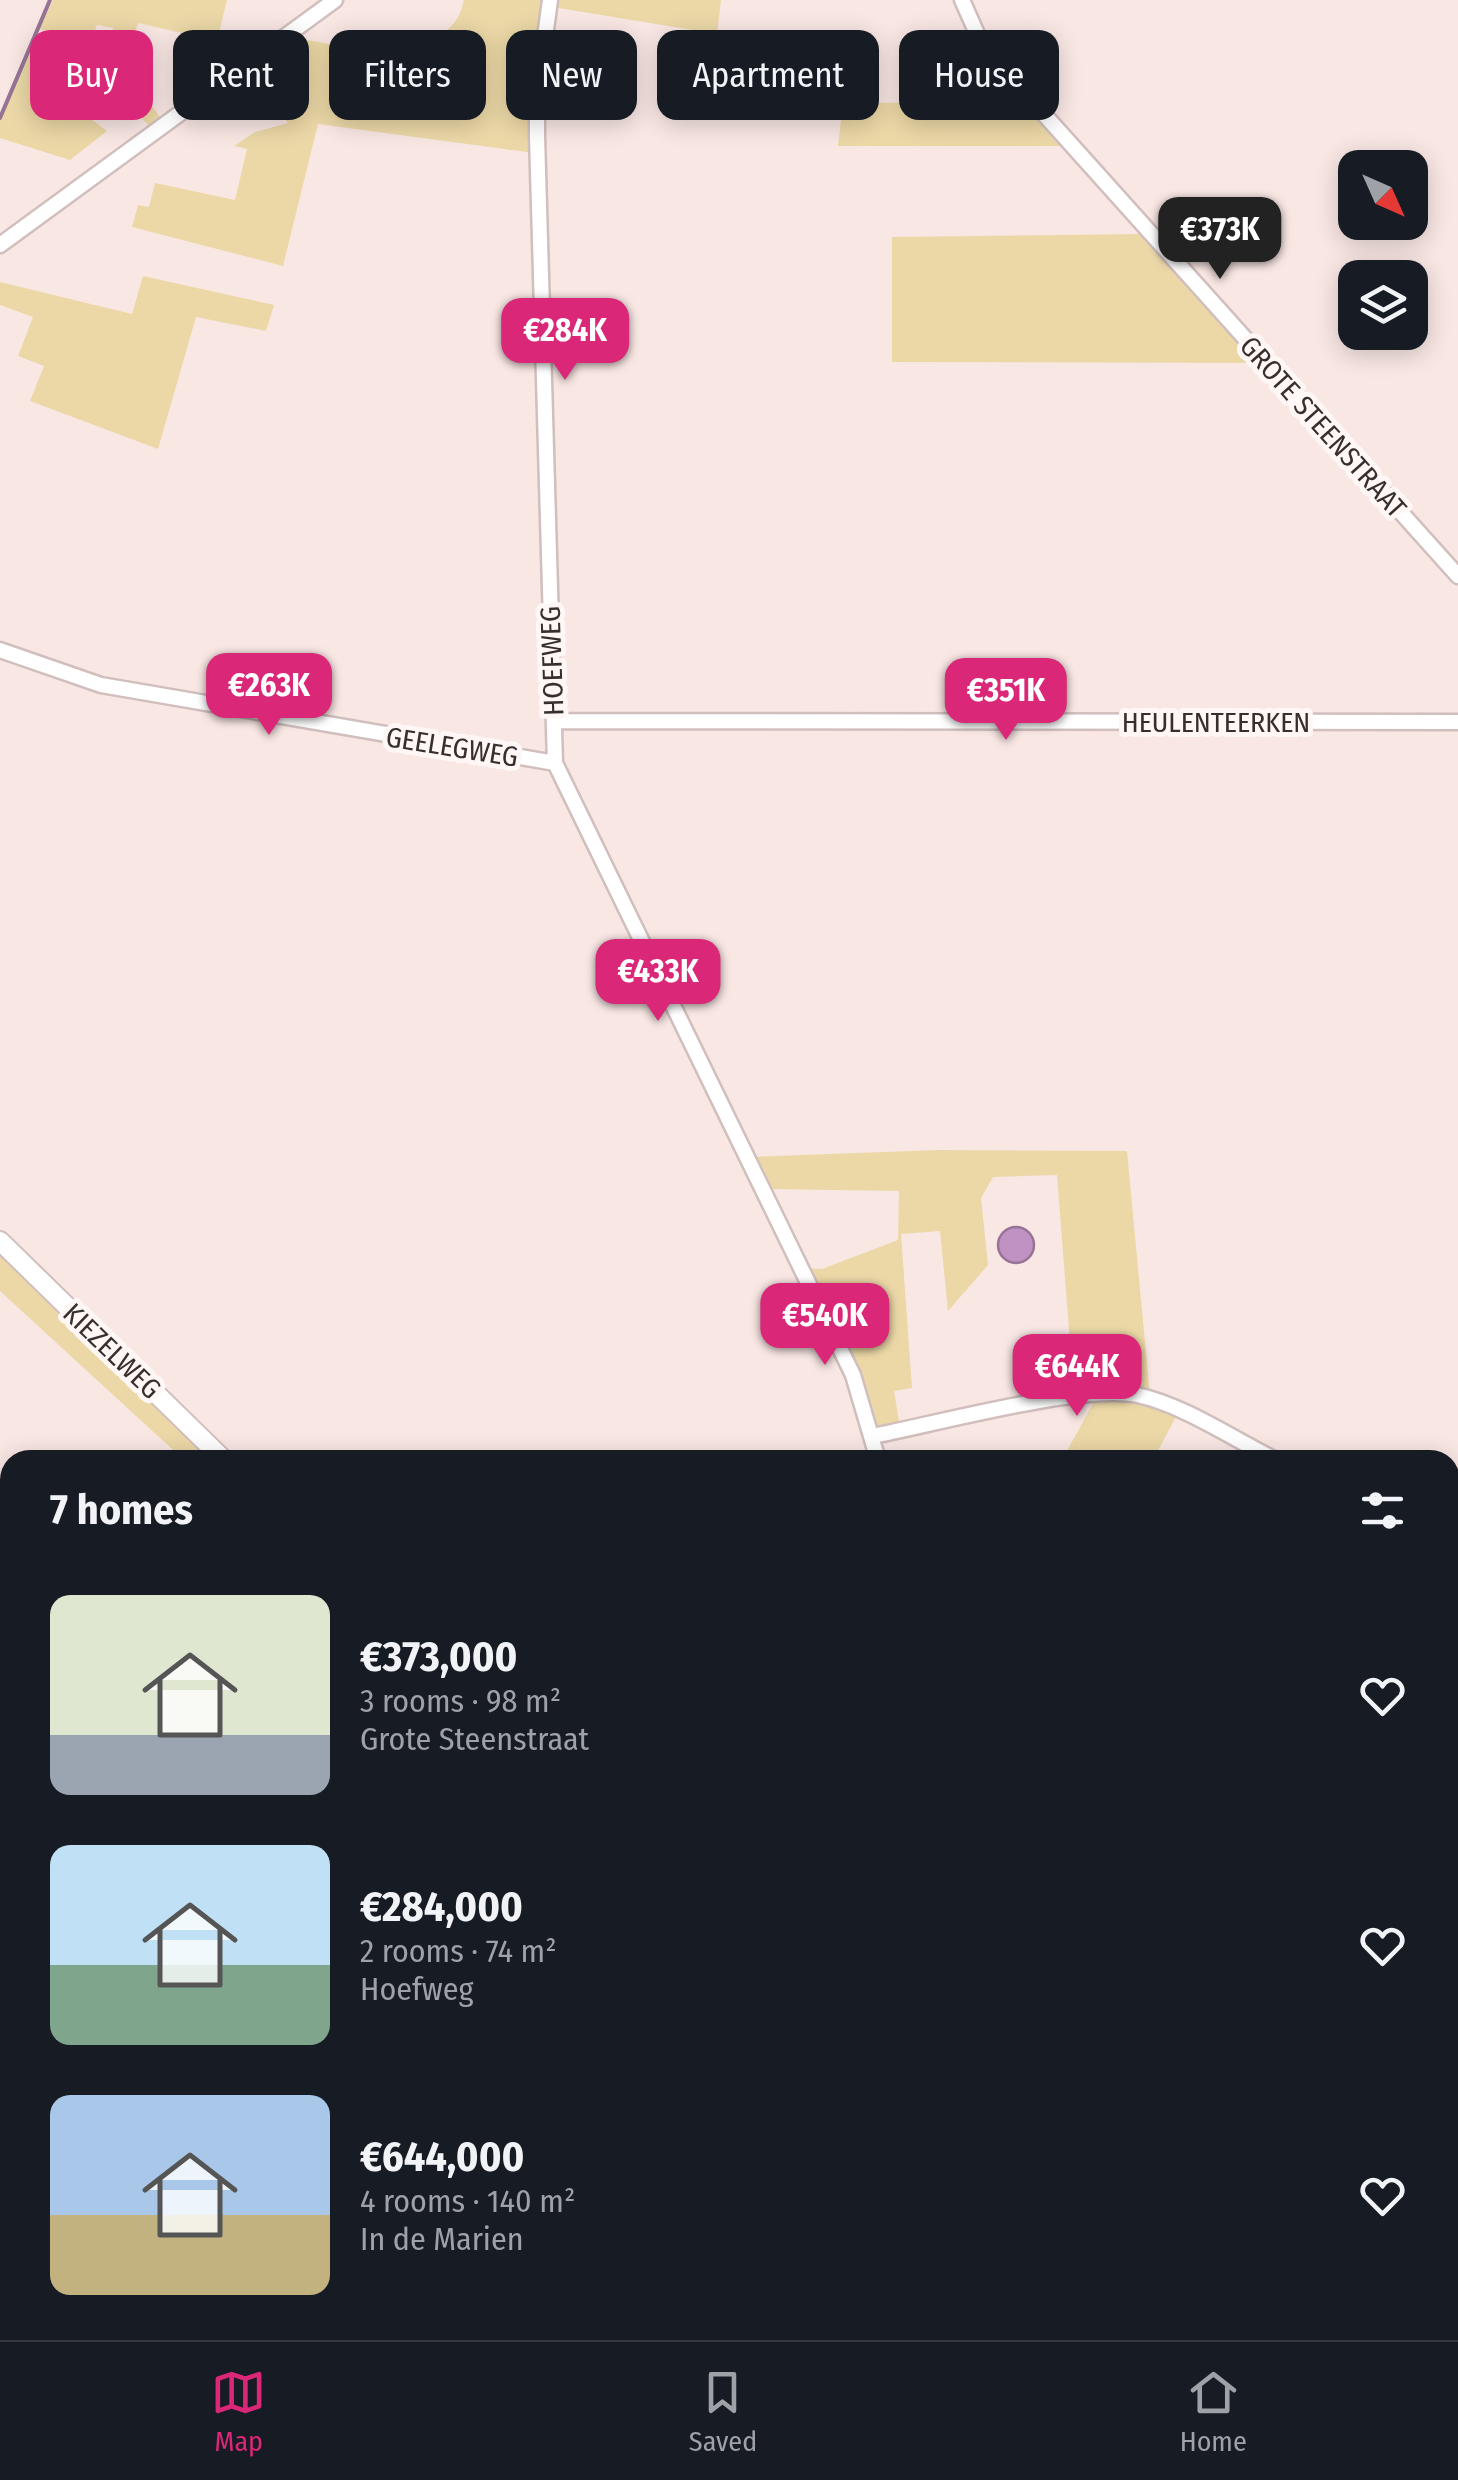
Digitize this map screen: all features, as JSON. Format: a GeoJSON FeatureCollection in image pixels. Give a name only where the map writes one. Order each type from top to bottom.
{"type":"FeatureCollection","features":[{"type":"Feature","properties":{"kind":"main road","name":"KIEZELWEG"},"geometry":{"type":"LineString","coordinates":[[0,1241],[214,1450]]}},
{"type":"Feature","properties":{"kind":"street"},"geometry":{"type":"LineString","coordinates":[[0,245],[335,0]]}},
{"type":"Feature","properties":{"kind":"street","name":"HOEFWEG"},"geometry":{"type":"LineString","coordinates":[[550,0],[537,96],[537,136],[555,763],[852,1374],[876,1450]]}},
{"type":"Feature","properties":{"kind":"street","name":"GROTE STEENSTRAAT"},"geometry":{"type":"LineString","coordinates":[[962,0],[982,45],[994,59],[1458,576]]}},
{"type":"Feature","properties":{"kind":"street","name":"GEELEGWEG"},"geometry":{"type":"LineString","coordinates":[[0,650],[101,685],[555,763]]}},
{"type":"Feature","properties":{"kind":"street","name":"HEULENTEERKEN"},"geometry":{"type":"LineString","coordinates":[[554,721],[1458,722]]}},
{"type":"Feature","properties":{"kind":"street"},"geometry":{"type":"LineString","coordinates":[[873,1436],[1072,1398],[1123,1394],[1156,1401],[1256,1450]]}},
{"type":"Feature","properties":{"kind":"shaded area"},"geometry":{"type":"Polygon","coordinates":[[[53,0],[227,0],[220,30],[173,31],[138,23],[136,30],[97,25],[95,30],[39,29],[53,0]]]}},
{"type":"Feature","properties":{"kind":"shaded area"},"geometry":{"type":"Polygon","coordinates":[[[464,0],[544,0],[542,30],[506,30],[506,120],[536,120],[534,153],[318,124],[283,266],[132,227],[138,205],[149,207],[155,183],[235,200],[247,149],[234,146],[255,132],[288,123],[286,120],[309,120],[309,40],[329,44],[329,120],[486,120],[486,30],[447,30],[464,0]]]}},
{"type":"Feature","properties":{"kind":"shaded area"},"geometry":{"type":"Polygon","coordinates":[[[553,0],[721,0],[717,30],[693,30],[552,7],[553,0]]]}},
{"type":"Feature","properties":{"kind":"shaded area"},"geometry":{"type":"Polygon","coordinates":[[[28,53],[30,120],[92,120],[107,131],[70,160],[0,138],[0,119],[28,53]]]}},
{"type":"Feature","properties":{"kind":"shaded area"},"geometry":{"type":"Polygon","coordinates":[[[879,103],[899,103],[899,120],[1040,120],[1064,146],[838,146],[841,120],[879,120],[879,103]]]}},
{"type":"Feature","properties":{"kind":"shaded area"},"geometry":{"type":"Polygon","coordinates":[[[153,107],[160,117],[149,126],[144,120],[153,120],[153,107]]]}},
{"type":"Feature","properties":{"kind":"shaded area"},"geometry":{"type":"Polygon","coordinates":[[[1142,234],[1261,363],[892,362],[892,237],[1142,234]]]}},
{"type":"Feature","properties":{"kind":"shaded area"},"geometry":{"type":"Polygon","coordinates":[[[143,276],[274,305],[266,331],[196,317],[158,449],[30,401],[44,366],[18,356],[33,317],[0,305],[0,282],[132,314],[143,276]]]}},
{"type":"Feature","properties":{"kind":"shaded area"},"geometry":{"type":"Polygon","coordinates":[[[938,1150],[1127,1151],[1150,1395],[1074,1394],[1057,1175],[993,1177],[981,1198],[988,1265],[948,1311],[940,1231],[901,1234],[912,1388],[894,1391],[900,1427],[882,1429],[872,1422],[806,1268],[822,1269],[898,1240],[899,1191],[766,1189],[751,1157],[938,1150]]]}},
{"type":"Feature","properties":{"kind":"shaded area"},"geometry":{"type":"Polygon","coordinates":[[[1016,1227],[1029,1232],[1034,1245],[1029,1258],[1016,1263],[1003,1258],[998,1245],[1003,1232],[1016,1227]]]}},
{"type":"Feature","properties":{"kind":"shaded area"},"geometry":{"type":"Polygon","coordinates":[[[0,1256],[200,1450],[173,1450],[0,1291],[0,1256]]]}},
{"type":"Feature","properties":{"kind":"shaded area"},"geometry":{"type":"Polygon","coordinates":[[[1096,1398],[1134,1398],[1177,1415],[1158,1450],[1067,1450],[1096,1398]]]}},
{"type":"Feature","properties":{"kind":"waterway"},"geometry":{"type":"LineString","coordinates":[[0,118],[50,0]]}}]}
